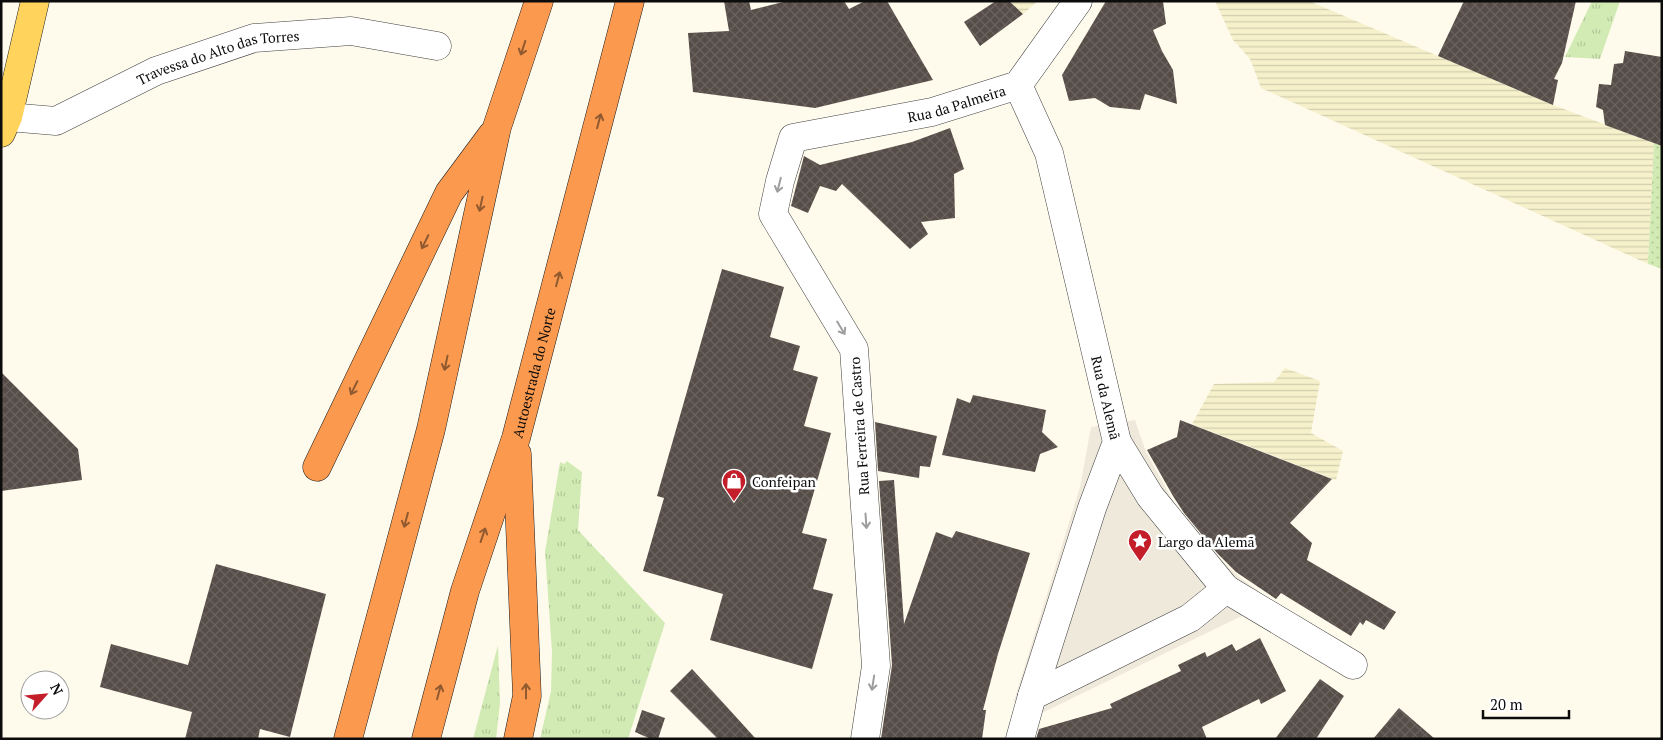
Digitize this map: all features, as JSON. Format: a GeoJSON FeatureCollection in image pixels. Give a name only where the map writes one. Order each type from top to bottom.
{"type":"FeatureCollection","features":[{"type":"Feature","properties":{"kind":"highway"},"geometry":{"type":"LineString","coordinates":[[348,739],[431,429],[498,127],[539,1]]}},
{"type":"Feature","properties":{"kind":"highway","name":"Autoestrada do Norte"},"geometry":{"type":"LineString","coordinates":[[426,739],[465,591],[516,438],[630,1]]}},
{"type":"Feature","properties":{"kind":"highway"},"geometry":{"type":"LineString","coordinates":[[316,467],[449,193],[498,127]]}},
{"type":"Feature","properties":{"kind":"highway"},"geometry":{"type":"LineString","coordinates":[[516,438],[527,696],[518,739]]}},
{"type":"Feature","properties":{"kind":"main road"},"geometry":{"type":"LineString","coordinates":[[4,125],[35,1]]}},
{"type":"Feature","properties":{"kind":"street","name":"Rua da Palmeira"},"geometry":{"type":"LineString","coordinates":[[793,138],[932,112],[1018,85],[1078,1]]}},
{"type":"Feature","properties":{"kind":"street","name":"Travessa do Alto das Torres"},"geometry":{"type":"LineString","coordinates":[[4,125],[56,121],[156,71],[254,38],[351,31],[437,46]]}},
{"type":"Feature","properties":{"kind":"street","name":"Rua da Alemã"},"geometry":{"type":"LineString","coordinates":[[1018,85],[1049,153],[1117,442],[1092,508],[1020,739]]}},
{"type":"Feature","properties":{"kind":"street","name":"Rua Ferreira de Castro"},"geometry":{"type":"LineString","coordinates":[[793,138],[780,181],[773,214],[854,349],[876,666],[865,739]]}},
{"type":"Feature","properties":{"kind":"street"},"geometry":{"type":"LineString","coordinates":[[1117,442],[1150,496],[1226,589],[1353,665]]}},
{"type":"Feature","properties":{"kind":"street"},"geometry":{"type":"LineString","coordinates":[[1032,696],[1190,618],[1226,589]]}},
{"type":"Feature","properties":{"kind":"shaded area"},"geometry":{"type":"Polygon","coordinates":[[[1009,1],[1038,1],[1023,14],[1009,1]]]}},
{"type":"Feature","properties":{"kind":"shaded area"},"geometry":{"type":"Polygon","coordinates":[[[1215,1],[1309,1],[1553,105],[1654,143],[1648,264],[1261,88],[1250,59],[1233,40],[1215,1]]]}},
{"type":"Feature","properties":{"kind":"shaded area"},"geometry":{"type":"Polygon","coordinates":[[[1285,368],[1320,381],[1311,433],[1343,451],[1336,480],[1192,424],[1214,384],[1274,382],[1285,368]]]}},
{"type":"Feature","properties":{"kind":"shaded area","name":"Largo da Alemã"},"geometry":{"type":"Polygon","coordinates":[[[1135,420],[1146,452],[1177,508],[1207,546],[1240,578],[1260,592],[1248,613],[1044,712],[1014,701],[1080,487],[1091,427],[1135,420]]]}},
{"type":"Feature","properties":{"kind":"green space"},"geometry":{"type":"Polygon","coordinates":[[[1592,1],[1620,1],[1600,59],[1565,57],[1592,1]]]}},
{"type":"Feature","properties":{"kind":"green space"},"geometry":{"type":"Polygon","coordinates":[[[1654,143],[1662,146],[1662,269],[1648,264],[1654,143]]]}},
{"type":"Feature","properties":{"kind":"green space"},"geometry":{"type":"Polygon","coordinates":[[[567,461],[582,472],[578,530],[665,623],[628,739],[540,739],[551,691],[552,652],[545,552],[560,462],[564,464],[567,461]]]}},
{"type":"Feature","properties":{"kind":"green space"},"geometry":{"type":"Polygon","coordinates":[[[498,645],[500,703],[496,739],[473,739],[498,645]]]}},
{"type":"Feature","properties":{"kind":"building"},"geometry":{"type":"Polygon","coordinates":[[[724,1],[749,1],[751,10],[787,1],[844,1],[849,9],[865,1],[887,1],[933,80],[815,108],[693,92],[688,33],[729,31],[724,1]]]}},
{"type":"Feature","properties":{"kind":"building"},"geometry":{"type":"Polygon","coordinates":[[[996,1],[1009,1],[1023,14],[980,46],[964,22],[996,1]]]}},
{"type":"Feature","properties":{"kind":"building"},"geometry":{"type":"Polygon","coordinates":[[[1106,1],[1163,1],[1166,24],[1153,30],[1173,70],[1177,104],[1145,94],[1140,110],[1110,107],[1095,98],[1069,101],[1062,75],[1106,1]]]}},
{"type":"Feature","properties":{"kind":"building"},"geometry":{"type":"Polygon","coordinates":[[[1464,1],[1576,1],[1562,63],[1554,79],[1558,80],[1553,105],[1438,56],[1464,1]]]}},
{"type":"Feature","properties":{"kind":"building"},"geometry":{"type":"Polygon","coordinates":[[[1625,51],[1662,57],[1662,146],[1605,125],[1603,110],[1596,107],[1599,84],[1611,85],[1614,64],[1623,63],[1625,51]]]}},
{"type":"Feature","properties":{"kind":"building"},"geometry":{"type":"Polygon","coordinates":[[[950,128],[964,169],[954,174],[955,218],[921,222],[928,234],[910,249],[842,184],[836,191],[820,186],[808,213],[791,206],[804,156],[820,165],[912,142],[950,128]]]}},
{"type":"Feature","properties":{"kind":"building"},"geometry":{"type":"Polygon","coordinates":[[[722,269],[784,287],[770,337],[800,346],[793,370],[818,377],[804,426],[831,433],[802,533],[827,539],[813,589],[833,594],[812,669],[710,640],[723,594],[643,571],[664,498],[657,496],[722,269]]]}},
{"type":"Feature","properties":{"kind":"building"},"geometry":{"type":"Polygon","coordinates":[[[1,372],[78,449],[82,480],[1,491],[1,372]]]}},
{"type":"Feature","properties":{"kind":"building"},"geometry":{"type":"Polygon","coordinates":[[[973,395],[1046,410],[1042,432],[1058,447],[1040,454],[1035,472],[942,455],[957,398],[970,403],[973,395]]]}},
{"type":"Feature","properties":{"kind":"building"},"geometry":{"type":"Polygon","coordinates":[[[1180,420],[1332,479],[1290,523],[1312,543],[1307,560],[1396,612],[1384,630],[1366,620],[1363,625],[1360,622],[1351,636],[1281,593],[1276,599],[1236,572],[1217,553],[1184,513],[1147,450],[1177,437],[1180,420]]]}},
{"type":"Feature","properties":{"kind":"building"},"geometry":{"type":"Polygon","coordinates":[[[875,422],[937,436],[930,467],[920,466],[919,478],[878,471],[875,422]]]}},
{"type":"Feature","properties":{"kind":"building"},"geometry":{"type":"Polygon","coordinates":[[[894,480],[904,624],[936,532],[952,538],[956,531],[1030,553],[998,654],[983,710],[986,710],[982,739],[881,739],[892,665],[879,481],[894,480]]]}},
{"type":"Feature","properties":{"kind":"building"},"geometry":{"type":"Polygon","coordinates":[[[216,564],[326,594],[290,737],[260,729],[258,739],[185,739],[192,712],[100,687],[111,644],[188,665],[216,564]]]}},
{"type":"Feature","properties":{"kind":"building"},"geometry":{"type":"Polygon","coordinates":[[[1260,638],[1286,691],[1261,704],[1259,699],[1202,727],[1207,739],[1036,739],[1039,729],[1112,708],[1110,704],[1181,671],[1178,665],[1205,652],[1207,657],[1232,644],[1236,651],[1260,638]]]}},
{"type":"Feature","properties":{"kind":"building"},"geometry":{"type":"Polygon","coordinates":[[[692,669],[756,739],[718,739],[670,691],[692,669]]]}},
{"type":"Feature","properties":{"kind":"building"},"geometry":{"type":"Polygon","coordinates":[[[1320,679],[1344,696],[1316,739],[1275,739],[1320,679]]]}},
{"type":"Feature","properties":{"kind":"building"},"geometry":{"type":"Polygon","coordinates":[[[1399,708],[1435,739],[1373,739],[1399,708]]]}},
{"type":"Feature","properties":{"kind":"building"},"geometry":{"type":"Polygon","coordinates":[[[642,710],[665,718],[658,739],[651,739],[635,732],[642,710]]]}},
{"type":"Feature","properties":{"kind":"place","name":"Confeipan"},"geometry":{"type":"Point","coordinates":[734,502]}},
{"type":"Feature","properties":{"kind":"place","name":"Largo da Alemã"},"geometry":{"type":"Point","coordinates":[1140,562]}}]}
